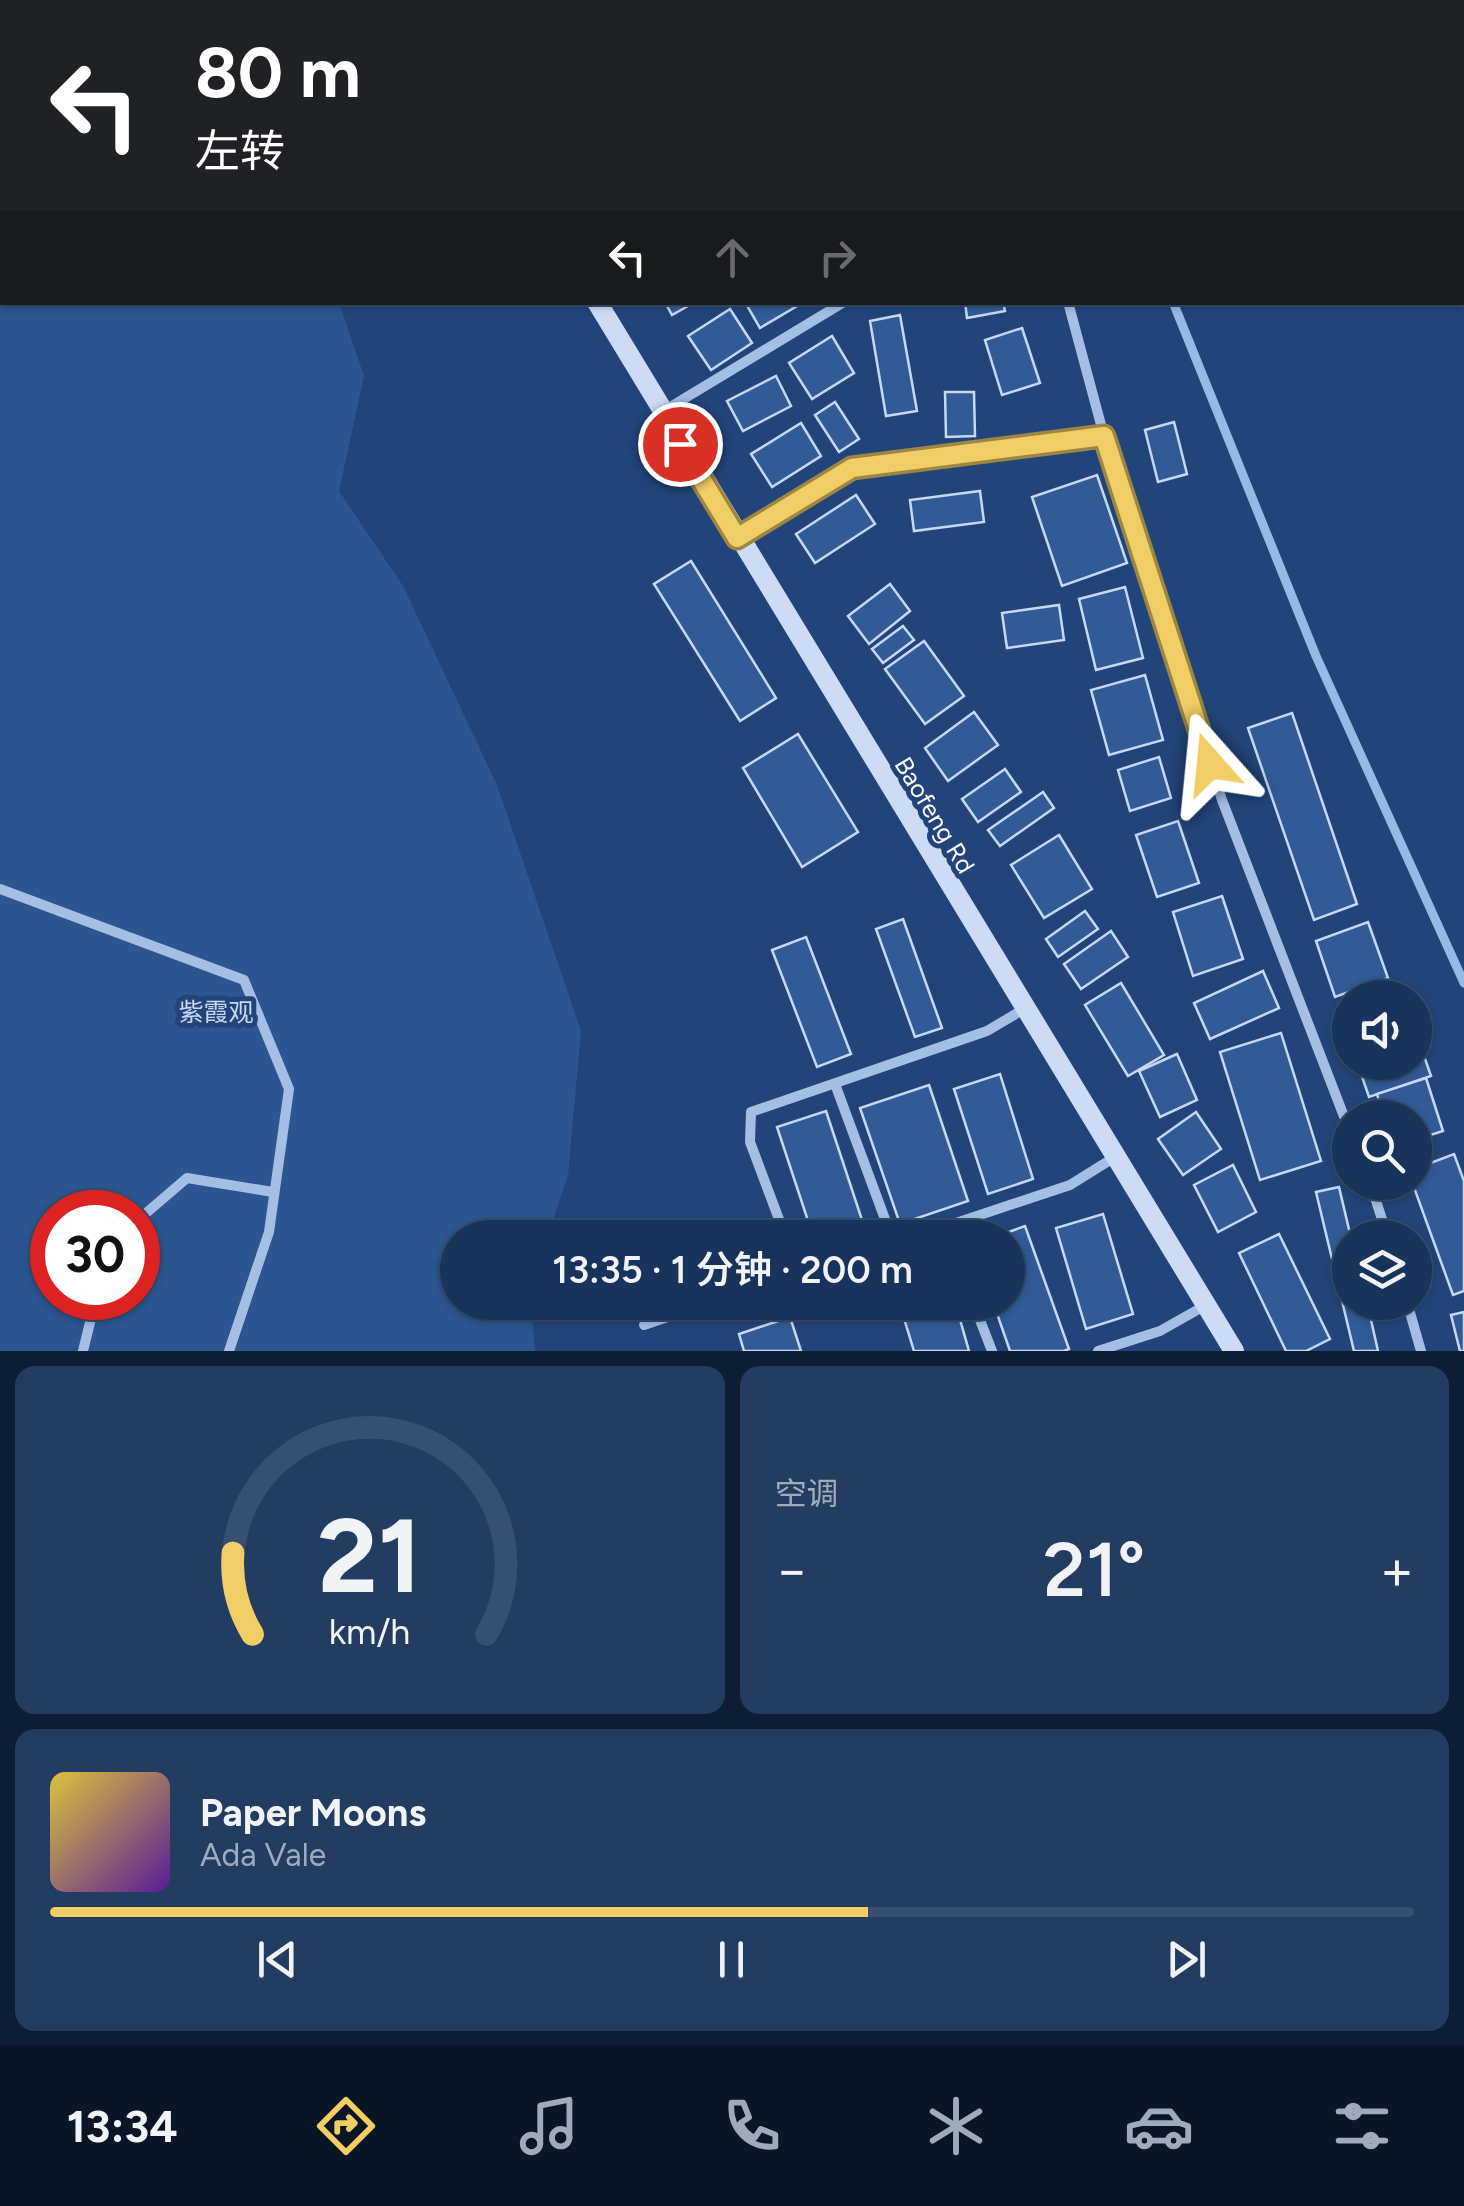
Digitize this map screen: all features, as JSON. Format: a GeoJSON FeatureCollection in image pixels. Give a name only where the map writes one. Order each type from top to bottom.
{"type":"FeatureCollection","features":[{"type":"Feature","properties":{"kind":"street","name":"Baofeng Rd"},"geometry":{"type":"LineString","coordinates":[[598,305],[1234,1351]]}},
{"type":"Feature","properties":{"kind":"street"},"geometry":{"type":"LineString","coordinates":[[661,412],[838,305]]}},
{"type":"Feature","properties":{"kind":"street"},"geometry":{"type":"LineString","coordinates":[[1069,305],[1104,436],[1222,800],[1338,1100]]}},
{"type":"Feature","properties":{"kind":"street"},"geometry":{"type":"LineString","coordinates":[[737,538],[852,468],[1104,436]]}},
{"type":"Feature","properties":{"kind":"street"},"geometry":{"type":"LineString","coordinates":[[0,889],[244,980],[288,1089],[269,1232],[228,1351]]}},
{"type":"Feature","properties":{"kind":"street"},"geometry":{"type":"LineString","coordinates":[[779,1220],[750,1142],[752,1112],[986,1031],[1024,1009]]}},
{"type":"Feature","properties":{"kind":"street"},"geometry":{"type":"LineString","coordinates":[[836,1084],[885,1220]]}},
{"type":"Feature","properties":{"kind":"street"},"geometry":{"type":"LineString","coordinates":[[978,1220],[1070,1186],[1115,1157]]}},
{"type":"Feature","properties":{"kind":"street"},"geometry":{"type":"LineString","coordinates":[[160,1201],[187,1178],[273,1192]]}},
{"type":"Feature","properties":{"kind":"street"},"geometry":{"type":"LineString","coordinates":[[1098,1351],[1160,1331],[1206,1304]]}},
{"type":"Feature","properties":{"kind":"street"},"geometry":{"type":"LineString","coordinates":[[82,1351],[90,1320]]}},
{"type":"Feature","properties":{"kind":"street"},"geometry":{"type":"LineString","coordinates":[[644,1325],[659,1320]]}},
{"type":"Feature","properties":{"kind":"street"},"geometry":{"type":"LineString","coordinates":[[980,1320],[992,1351]]}},
{"type":"Feature","properties":{"kind":"street"},"geometry":{"type":"LineString","coordinates":[[1412,1320],[1421,1351]]}},
{"type":"Feature","properties":{"kind":"green space","name":"紫霞观"},"geometry":{"type":"Polygon","coordinates":[[[0,305],[340,305],[364,376],[339,491],[403,586],[497,785],[581,1031],[568,1175],[553,1220],[440,1220],[440,1320],[532,1320],[535,1351],[0,1351],[0,305]]]}},
{"type":"Feature","properties":{"kind":"building"},"geometry":{"type":"Polygon","coordinates":[[[667,305],[690,305],[672,315],[667,305]]]}},
{"type":"Feature","properties":{"kind":"building"},"geometry":{"type":"Polygon","coordinates":[[[747,305],[799,305],[760,328],[747,305]]]}},
{"type":"Feature","properties":{"kind":"building"},"geometry":{"type":"Polygon","coordinates":[[[965,305],[1004,305],[1005,311],[967,318],[965,305]]]}},
{"type":"Feature","properties":{"kind":"building"},"geometry":{"type":"Polygon","coordinates":[[[730,309],[752,343],[711,370],[688,336],[730,309]]]}},
{"type":"Feature","properties":{"kind":"building"},"geometry":{"type":"Polygon","coordinates":[[[900,315],[917,411],[886,416],[870,321],[900,315]]]}},
{"type":"Feature","properties":{"kind":"building"},"geometry":{"type":"Polygon","coordinates":[[[1022,328],[1040,383],[1002,395],[985,340],[1022,328]]]}},
{"type":"Feature","properties":{"kind":"building"},"geometry":{"type":"Polygon","coordinates":[[[832,336],[854,373],[812,399],[789,363],[832,336]]]}},
{"type":"Feature","properties":{"kind":"building"},"geometry":{"type":"Polygon","coordinates":[[[776,376],[791,406],[743,431],[727,401],[776,376]]]}},
{"type":"Feature","properties":{"kind":"building"},"geometry":{"type":"Polygon","coordinates":[[[945,392],[974,392],[975,436],[946,437],[945,392]]]}},
{"type":"Feature","properties":{"kind":"building"},"geometry":{"type":"Polygon","coordinates":[[[835,402],[859,439],[839,452],[815,415],[835,402]]]}},
{"type":"Feature","properties":{"kind":"building"},"geometry":{"type":"Polygon","coordinates":[[[1174,422],[1187,474],[1158,482],[1145,430],[1174,422]]]}},
{"type":"Feature","properties":{"kind":"building"},"geometry":{"type":"Polygon","coordinates":[[[801,423],[821,456],[772,487],[751,454],[801,423]]]}},
{"type":"Feature","properties":{"kind":"building"},"geometry":{"type":"Polygon","coordinates":[[[1097,475],[1127,563],[1062,586],[1032,497],[1097,475]]]}},
{"type":"Feature","properties":{"kind":"building"},"geometry":{"type":"Polygon","coordinates":[[[980,491],[984,522],[914,531],[910,500],[980,491]]]}},
{"type":"Feature","properties":{"kind":"building"},"geometry":{"type":"Polygon","coordinates":[[[856,495],[875,524],[815,563],[796,534],[856,495]]]}},
{"type":"Feature","properties":{"kind":"building"},"geometry":{"type":"Polygon","coordinates":[[[691,561],[776,698],[740,721],[654,584],[691,561]]]}},
{"type":"Feature","properties":{"kind":"building"},"geometry":{"type":"Polygon","coordinates":[[[890,584],[910,611],[869,644],[848,616],[890,584]]]}},
{"type":"Feature","properties":{"kind":"building"},"geometry":{"type":"Polygon","coordinates":[[[1125,587],[1143,658],[1096,670],[1079,599],[1125,587]]]}},
{"type":"Feature","properties":{"kind":"building"},"geometry":{"type":"Polygon","coordinates":[[[1059,605],[1064,640],[1007,648],[1002,613],[1059,605]]]}},
{"type":"Feature","properties":{"kind":"building"},"geometry":{"type":"Polygon","coordinates":[[[903,626],[914,640],[883,663],[872,649],[903,626]]]}},
{"type":"Feature","properties":{"kind":"building"},"geometry":{"type":"Polygon","coordinates":[[[924,641],[964,696],[925,724],[885,669],[924,641]]]}},
{"type":"Feature","properties":{"kind":"building"},"geometry":{"type":"Polygon","coordinates":[[[1145,675],[1163,740],[1109,755],[1091,690],[1145,675]]]}},
{"type":"Feature","properties":{"kind":"building"},"geometry":{"type":"Polygon","coordinates":[[[974,712],[998,745],[948,781],[925,748],[974,712]]]}},
{"type":"Feature","properties":{"kind":"building"},"geometry":{"type":"Polygon","coordinates":[[[1292,713],[1357,904],[1314,920],[1248,728],[1292,713]]]}},
{"type":"Feature","properties":{"kind":"building"},"geometry":{"type":"Polygon","coordinates":[[[798,734],[858,832],[802,867],[743,768],[798,734]]]}},
{"type":"Feature","properties":{"kind":"building"},"geometry":{"type":"Polygon","coordinates":[[[1159,757],[1171,798],[1130,811],[1118,770],[1159,757]]]}},
{"type":"Feature","properties":{"kind":"building"},"geometry":{"type":"Polygon","coordinates":[[[1005,769],[1021,792],[978,822],[962,799],[1005,769]]]}},
{"type":"Feature","properties":{"kind":"building"},"geometry":{"type":"Polygon","coordinates":[[[1043,792],[1054,808],[1000,846],[988,830],[1043,792]]]}},
{"type":"Feature","properties":{"kind":"building"},"geometry":{"type":"Polygon","coordinates":[[[1178,821],[1199,883],[1157,897],[1136,835],[1178,821]]]}},
{"type":"Feature","properties":{"kind":"building"},"geometry":{"type":"Polygon","coordinates":[[[1059,835],[1092,889],[1044,918],[1011,865],[1059,835]]]}},
{"type":"Feature","properties":{"kind":"building"},"geometry":{"type":"Polygon","coordinates":[[[1222,896],[1243,959],[1193,976],[1173,912],[1222,896]]]}},
{"type":"Feature","properties":{"kind":"building"},"geometry":{"type":"Polygon","coordinates":[[[1085,911],[1098,929],[1058,957],[1046,939],[1085,911]]]}},
{"type":"Feature","properties":{"kind":"building"},"geometry":{"type":"Polygon","coordinates":[[[903,919],[942,1028],[915,1037],[876,929],[903,919]]]}},
{"type":"Feature","properties":{"kind":"building"},"geometry":{"type":"Polygon","coordinates":[[[1368,922],[1388,978],[1332,980],[1332,988],[1316,941],[1368,922]]]}},
{"type":"Feature","properties":{"kind":"building"},"geometry":{"type":"Polygon","coordinates":[[[1111,931],[1128,957],[1081,989],[1064,964],[1111,931]]]}},
{"type":"Feature","properties":{"kind":"building"},"geometry":{"type":"Polygon","coordinates":[[[806,937],[851,1054],[817,1067],[772,950],[806,937]]]}},
{"type":"Feature","properties":{"kind":"building"},"geometry":{"type":"Polygon","coordinates":[[[1263,971],[1279,1008],[1210,1039],[1194,1003],[1263,971]]]}},
{"type":"Feature","properties":{"kind":"building"},"geometry":{"type":"Polygon","coordinates":[[[1121,983],[1164,1055],[1128,1076],[1085,1005],[1121,983]]]}},
{"type":"Feature","properties":{"kind":"building"},"geometry":{"type":"Polygon","coordinates":[[[1281,1033],[1321,1161],[1260,1180],[1220,1052],[1281,1033]]]}},
{"type":"Feature","properties":{"kind":"building"},"geometry":{"type":"Polygon","coordinates":[[[1177,1054],[1197,1100],[1160,1117],[1139,1071],[1177,1054]]]}},
{"type":"Feature","properties":{"kind":"building"},"geometry":{"type":"Polygon","coordinates":[[[1000,1074],[1033,1179],[988,1194],[954,1089],[1000,1074]]]}},
{"type":"Feature","properties":{"kind":"building"},"geometry":{"type":"Polygon","coordinates":[[[1363,1080],[1419,1080],[1369,1097],[1363,1080]]]}},
{"type":"Feature","properties":{"kind":"building"},"geometry":{"type":"Polygon","coordinates":[[[1427,1080],[1443,1131],[1432,1135],[1432,1100],[1379,1100],[1377,1094],[1427,1080]]]}},
{"type":"Feature","properties":{"kind":"building"},"geometry":{"type":"Polygon","coordinates":[[[929,1085],[968,1201],[912,1220],[899,1220],[860,1108],[929,1085]]]}},
{"type":"Feature","properties":{"kind":"building"},"geometry":{"type":"Polygon","coordinates":[[[826,1111],[862,1220],[808,1220],[777,1127],[826,1111]]]}},
{"type":"Feature","properties":{"kind":"building"},"geometry":{"type":"Polygon","coordinates":[[[1196,1112],[1221,1149],[1183,1175],[1158,1139],[1196,1112]]]}},
{"type":"Feature","properties":{"kind":"building"},"geometry":{"type":"Polygon","coordinates":[[[1454,1154],[1464,1181],[1464,1291],[1453,1295],[1432,1237],[1432,1220],[1426,1220],[1419,1200],[1432,1200],[1432,1162],[1454,1154]]]}},
{"type":"Feature","properties":{"kind":"building"},"geometry":{"type":"Polygon","coordinates":[[[1233,1165],[1256,1212],[1218,1232],[1194,1185],[1233,1165]]]}},
{"type":"Feature","properties":{"kind":"building"},"geometry":{"type":"Polygon","coordinates":[[[1332,1189],[1332,1200],[1342,1200],[1347,1220],[1332,1220],[1332,1259],[1316,1192],[1332,1189]]]}},
{"type":"Feature","properties":{"kind":"building"},"geometry":{"type":"Polygon","coordinates":[[[1103,1214],[1133,1314],[1086,1329],[1056,1228],[1103,1214]]]}},
{"type":"Feature","properties":{"kind":"building"},"geometry":{"type":"Polygon","coordinates":[[[1025,1226],[1069,1349],[1010,1351],[999,1320],[1025,1320],[1025,1226]]]}},
{"type":"Feature","properties":{"kind":"building"},"geometry":{"type":"Polygon","coordinates":[[[1279,1234],[1330,1339],[1306,1351],[1286,1351],[1239,1253],[1279,1234]]]}},
{"type":"Feature","properties":{"kind":"building"},"geometry":{"type":"Polygon","coordinates":[[[1464,1312],[1464,1351],[1460,1351],[1451,1315],[1464,1312]]]}},
{"type":"Feature","properties":{"kind":"building"},"geometry":{"type":"Polygon","coordinates":[[[791,1320],[801,1351],[744,1351],[739,1334],[791,1320]]]}},
{"type":"Feature","properties":{"kind":"building"},"geometry":{"type":"Polygon","coordinates":[[[905,1320],[960,1320],[969,1351],[914,1351],[905,1320]]]}},
{"type":"Feature","properties":{"kind":"building"},"geometry":{"type":"Polygon","coordinates":[[[1347,1320],[1371,1320],[1378,1351],[1354,1351],[1347,1320]]]}},
{"type":"Feature","properties":{"kind":"waterway"},"geometry":{"type":"LineString","coordinates":[[1174,305],[1316,656],[1464,983]]}},
{"type":"Feature","properties":{"kind":"route"},"geometry":{"type":"LineString","coordinates":[[680,444],[737,538],[852,468],[1104,436],[1210,764]]}}]}
